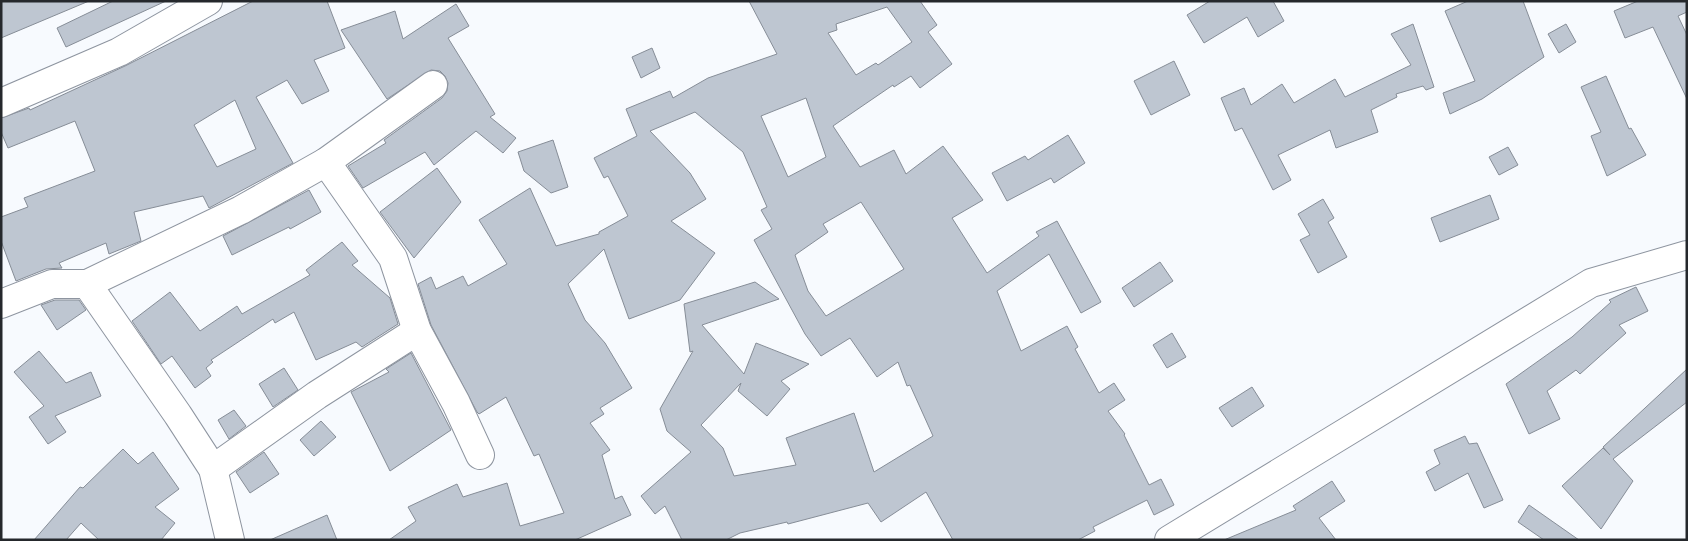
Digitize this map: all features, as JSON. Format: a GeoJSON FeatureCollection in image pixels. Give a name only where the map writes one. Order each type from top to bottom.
{"type":"FeatureCollection","features":[{"type":"Feature","properties":{"kind":"street"},"geometry":{"type":"LineString","coordinates":[[1,103],[120,52],[208,1]]}},
{"type":"Feature","properties":{"kind":"street"},"geometry":{"type":"LineString","coordinates":[[1,304],[52,284],[87,284],[241,210],[326,162],[433,85]]}},
{"type":"Feature","properties":{"kind":"street"},"geometry":{"type":"LineString","coordinates":[[326,162],[393,258],[417,331],[456,402],[480,455]]}},
{"type":"Feature","properties":{"kind":"street"},"geometry":{"type":"LineString","coordinates":[[1169,540],[1591,283],[1687,255]]}},
{"type":"Feature","properties":{"kind":"street"},"geometry":{"type":"LineString","coordinates":[[87,284],[213,469],[230,540]]}},
{"type":"Feature","properties":{"kind":"street"},"geometry":{"type":"LineString","coordinates":[[213,469],[316,395],[417,331]]}},
{"type":"Feature","properties":{"kind":"building"},"geometry":{"type":"Polygon","coordinates":[[[1,1],[89,1],[1,38],[1,1]]]}},
{"type":"Feature","properties":{"kind":"building"},"geometry":{"type":"Polygon","coordinates":[[[113,1],[166,1],[66,47],[57,28],[113,1]]]}},
{"type":"Feature","properties":{"kind":"building"},"geometry":{"type":"Polygon","coordinates":[[[253,1],[327,1],[345,48],[314,60],[329,91],[302,104],[287,80],[256,97],[293,163],[209,208],[203,196],[134,212],[141,241],[109,254],[106,243],[59,263],[62,268],[46,269],[16,281],[1,241],[1,217],[28,207],[24,198],[95,171],[75,121],[8,148],[1,132],[1,118],[29,108],[30,110],[125,66],[253,1]],[[235,100],[194,125],[217,167],[256,149],[235,100]]]}},
{"type":"Feature","properties":{"kind":"building"},"geometry":{"type":"Polygon","coordinates":[[[749,1],[920,1],[937,25],[928,32],[952,64],[920,88],[911,76],[894,87],[893,85],[833,126],[860,167],[894,150],[906,174],[943,146],[983,200],[952,218],[987,273],[1039,236],[1036,232],[1057,221],[1101,302],[1081,313],[1049,254],[997,291],[1021,351],[1067,326],[1078,347],[1075,349],[1099,393],[1114,383],[1125,400],[1108,411],[1125,434],[1149,485],[1161,479],[1174,505],[1154,515],[1147,500],[1093,527],[1095,531],[1078,540],[953,540],[926,492],[881,522],[868,503],[788,524],[787,522],[740,533],[726,540],[682,540],[665,506],[655,514],[641,496],[691,452],[667,431],[660,409],[693,351],[690,352],[684,304],[755,282],[779,299],[702,325],[744,374],[756,343],[809,364],[781,381],[790,389],[767,416],[738,391],[741,383],[701,425],[723,448],[734,476],[796,465],[786,438],[854,413],[874,472],[933,436],[910,385],[907,386],[898,362],[877,377],[850,338],[821,356],[805,334],[754,240],[772,229],[761,210],[767,207],[743,152],[695,112],[650,131],[690,173],[706,199],[671,221],[715,253],[680,300],[629,319],[604,249],[568,284],[585,320],[605,343],[632,388],[600,408],[604,414],[590,423],[610,450],[602,455],[615,499],[622,496],[631,515],[575,540],[389,540],[416,521],[408,507],[457,484],[463,497],[507,483],[520,526],[564,513],[539,454],[534,456],[506,397],[479,414],[477,412],[431,325],[418,284],[431,277],[436,289],[463,276],[468,286],[507,264],[479,220],[530,188],[556,246],[599,234],[599,232],[628,216],[608,176],[604,178],[594,158],[637,136],[626,109],[670,91],[673,98],[708,78],[777,54],[749,1]],[[887,7],[836,24],[837,30],[828,33],[856,75],[876,63],[878,65],[912,42],[887,7]],[[806,98],[761,116],[788,177],[826,157],[806,98]],[[861,202],[823,224],[828,232],[795,255],[808,291],[826,316],[904,269],[861,202]]]}},
{"type":"Feature","properties":{"kind":"building"},"geometry":{"type":"Polygon","coordinates":[[[1210,1],[1273,1],[1284,21],[1258,37],[1247,17],[1204,43],[1187,15],[1210,1]]]}},
{"type":"Feature","properties":{"kind":"building"},"geometry":{"type":"Polygon","coordinates":[[[1468,1],[1523,1],[1544,57],[1482,99],[1450,114],[1443,93],[1475,81],[1445,11],[1468,1]]]}},
{"type":"Feature","properties":{"kind":"building"},"geometry":{"type":"Polygon","coordinates":[[[1638,1],[1687,1],[1687,12],[1678,16],[1687,35],[1687,99],[1653,27],[1625,38],[1614,11],[1638,1]]]}},
{"type":"Feature","properties":{"kind":"building"},"geometry":{"type":"Polygon","coordinates":[[[456,4],[469,26],[448,38],[495,114],[490,117],[516,138],[503,153],[476,131],[434,165],[425,152],[363,188],[348,166],[386,143],[384,140],[442,98],[447,91],[448,83],[440,71],[431,70],[387,99],[341,30],[395,11],[403,39],[456,4]]]}},
{"type":"Feature","properties":{"kind":"building"},"geometry":{"type":"Polygon","coordinates":[[[1413,24],[1434,87],[1426,90],[1423,86],[1396,94],[1397,97],[1371,110],[1378,132],[1336,148],[1330,130],[1278,155],[1291,180],[1273,190],[1242,128],[1235,131],[1221,98],[1244,88],[1251,105],[1282,84],[1294,103],[1335,79],[1345,97],[1411,65],[1391,34],[1413,24]]]}},
{"type":"Feature","properties":{"kind":"building"},"geometry":{"type":"Polygon","coordinates":[[[1566,24],[1576,42],[1559,53],[1548,34],[1566,24]]]}},
{"type":"Feature","properties":{"kind":"building"},"geometry":{"type":"Polygon","coordinates":[[[652,48],[660,68],[641,78],[632,57],[652,48]]]}},
{"type":"Feature","properties":{"kind":"building"},"geometry":{"type":"Polygon","coordinates":[[[1174,61],[1190,95],[1151,115],[1134,81],[1174,61]]]}},
{"type":"Feature","properties":{"kind":"building"},"geometry":{"type":"Polygon","coordinates":[[[1606,76],[1629,129],[1631,128],[1646,155],[1607,176],[1591,136],[1601,132],[1581,87],[1606,76]]]}},
{"type":"Feature","properties":{"kind":"building"},"geometry":{"type":"Polygon","coordinates":[[[1068,135],[1085,163],[1054,183],[1051,178],[1007,201],[992,173],[1025,156],[1028,160],[1068,135]]]}},
{"type":"Feature","properties":{"kind":"building"},"geometry":{"type":"Polygon","coordinates":[[[553,140],[568,187],[551,193],[524,171],[518,152],[553,140]]]}},
{"type":"Feature","properties":{"kind":"building"},"geometry":{"type":"Polygon","coordinates":[[[1508,147],[1518,165],[1499,175],[1489,157],[1508,147]]]}},
{"type":"Feature","properties":{"kind":"building"},"geometry":{"type":"Polygon","coordinates":[[[437,168],[461,202],[414,258],[380,212],[437,168]]]}},
{"type":"Feature","properties":{"kind":"building"},"geometry":{"type":"Polygon","coordinates":[[[309,190],[321,212],[290,229],[289,227],[232,255],[223,236],[309,190]]]}},
{"type":"Feature","properties":{"kind":"building"},"geometry":{"type":"Polygon","coordinates":[[[1490,195],[1499,219],[1440,242],[1431,218],[1490,195]]]}},
{"type":"Feature","properties":{"kind":"building"},"geometry":{"type":"Polygon","coordinates":[[[1323,199],[1334,218],[1328,222],[1347,257],[1318,273],[1300,240],[1310,235],[1298,214],[1323,199]]]}},
{"type":"Feature","properties":{"kind":"building"},"geometry":{"type":"Polygon","coordinates":[[[342,242],[358,261],[352,265],[390,298],[398,324],[362,347],[356,342],[316,360],[294,312],[275,323],[273,319],[211,360],[213,362],[206,368],[211,376],[195,388],[172,356],[161,364],[132,321],[170,292],[200,331],[237,306],[242,314],[310,275],[306,270],[342,242]]]}},
{"type":"Feature","properties":{"kind":"building"},"geometry":{"type":"Polygon","coordinates":[[[1160,262],[1173,281],[1134,307],[1122,288],[1160,262]]]}},
{"type":"Feature","properties":{"kind":"building"},"geometry":{"type":"Polygon","coordinates":[[[1636,287],[1648,311],[1619,325],[1626,333],[1580,374],[1576,370],[1547,391],[1560,419],[1529,434],[1506,384],[1572,337],[1611,302],[1609,300],[1636,287]]]}},
{"type":"Feature","properties":{"kind":"building"},"geometry":{"type":"Polygon","coordinates":[[[55,300],[79,300],[86,310],[57,330],[41,305],[55,300]]]}},
{"type":"Feature","properties":{"kind":"building"},"geometry":{"type":"Polygon","coordinates":[[[1172,333],[1186,357],[1167,368],[1153,345],[1172,333]]]}},
{"type":"Feature","properties":{"kind":"building"},"geometry":{"type":"Polygon","coordinates":[[[39,351],[66,383],[91,372],[101,396],[55,416],[66,432],[48,444],[29,417],[44,406],[14,372],[39,351]]]}},
{"type":"Feature","properties":{"kind":"building"},"geometry":{"type":"Polygon","coordinates":[[[411,353],[451,430],[390,471],[351,392],[389,372],[386,369],[411,353]]]}},
{"type":"Feature","properties":{"kind":"building"},"geometry":{"type":"Polygon","coordinates":[[[284,368],[298,390],[273,407],[259,384],[284,368]]]}},
{"type":"Feature","properties":{"kind":"building"},"geometry":{"type":"Polygon","coordinates":[[[1687,369],[1687,402],[1613,459],[1633,481],[1601,529],[1562,486],[1603,448],[1610,455],[1603,447],[1687,369]]]}},
{"type":"Feature","properties":{"kind":"building"},"geometry":{"type":"Polygon","coordinates":[[[1252,387],[1264,406],[1232,427],[1219,408],[1252,387]]]}},
{"type":"Feature","properties":{"kind":"building"},"geometry":{"type":"Polygon","coordinates":[[[234,410],[246,426],[229,439],[218,420],[234,410]]]}},
{"type":"Feature","properties":{"kind":"building"},"geometry":{"type":"Polygon","coordinates":[[[321,421],[336,437],[314,456],[300,440],[321,421]]]}},
{"type":"Feature","properties":{"kind":"building"},"geometry":{"type":"Polygon","coordinates":[[[1465,436],[1469,444],[1477,443],[1503,500],[1484,508],[1468,473],[1435,491],[1426,472],[1440,464],[1434,450],[1465,436]]]}},
{"type":"Feature","properties":{"kind":"building"},"geometry":{"type":"Polygon","coordinates":[[[123,449],[138,464],[153,452],[179,489],[155,507],[175,523],[161,540],[99,540],[81,523],[66,540],[34,540],[80,487],[83,488],[123,449]]]}},
{"type":"Feature","properties":{"kind":"building"},"geometry":{"type":"Polygon","coordinates":[[[264,452],[279,474],[250,493],[236,472],[264,452]]]}},
{"type":"Feature","properties":{"kind":"building"},"geometry":{"type":"Polygon","coordinates":[[[1332,481],[1345,501],[1319,518],[1336,540],[1224,540],[1296,510],[1293,506],[1332,481]]]}},
{"type":"Feature","properties":{"kind":"building"},"geometry":{"type":"Polygon","coordinates":[[[1529,505],[1579,540],[1544,540],[1518,522],[1529,505]]]}},
{"type":"Feature","properties":{"kind":"building"},"geometry":{"type":"Polygon","coordinates":[[[327,515],[337,540],[270,540],[327,515]]]}}]}
